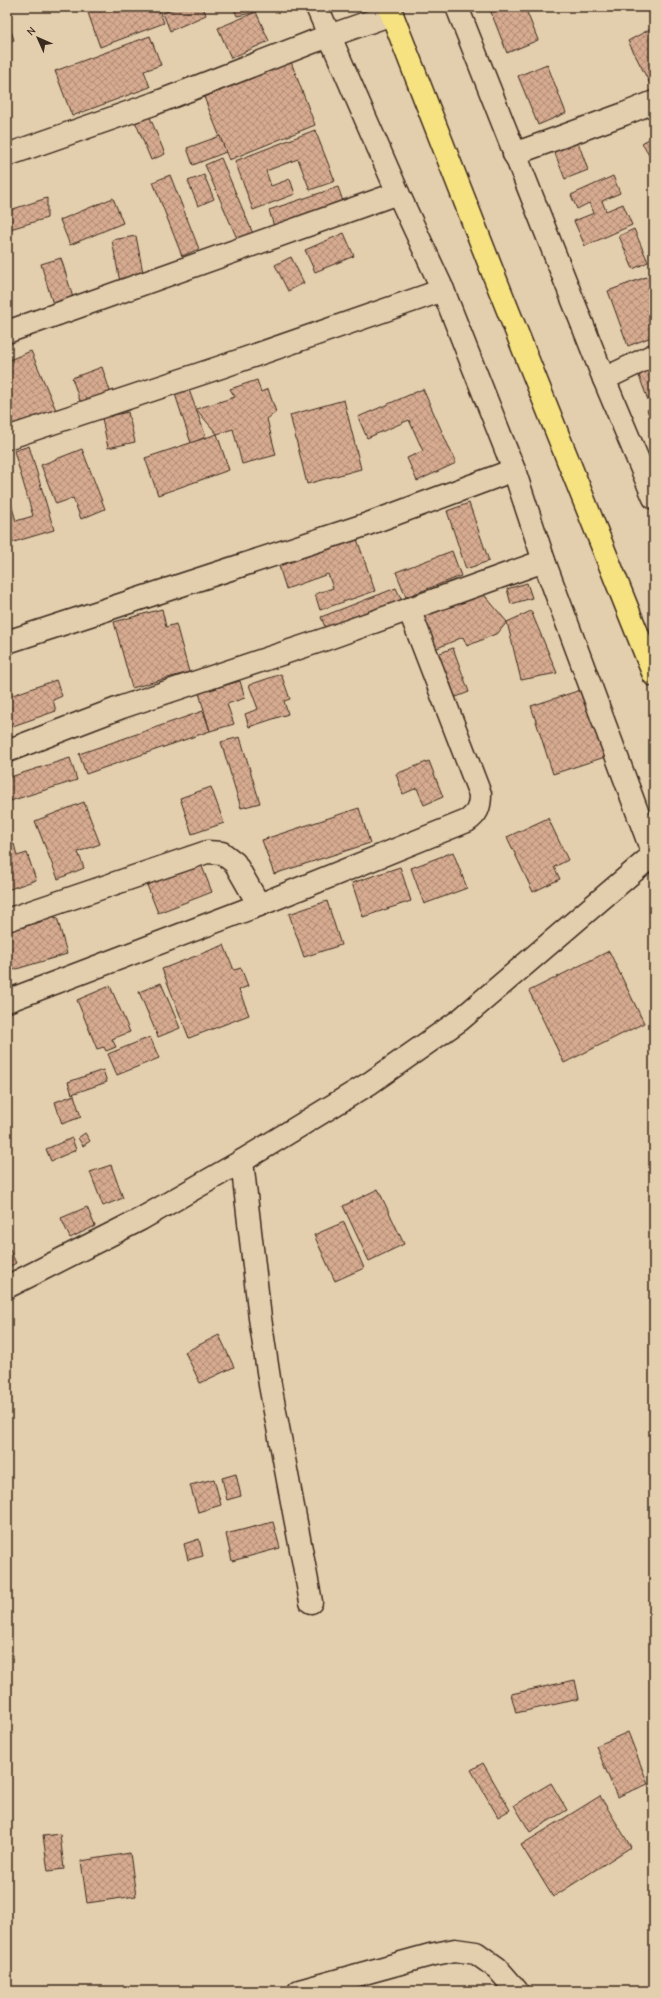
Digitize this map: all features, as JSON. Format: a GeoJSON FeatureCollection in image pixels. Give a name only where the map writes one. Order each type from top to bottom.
{"type":"FeatureCollection","features":[{"type":"Feature","properties":{"kind":"highway"},"geometry":{"type":"LineString","coordinates":[[391,11],[493,273],[654,675]]}},
{"type":"Feature","properties":{"kind":"street"},"geometry":{"type":"LineString","coordinates":[[7,1287],[141,1219],[242,1161],[370,1083],[460,1020],[654,856],[544,561],[514,470],[443,290],[398,193],[317,7]]}},
{"type":"Feature","properties":{"kind":"street"},"geometry":{"type":"LineString","coordinates":[[457,7],[604,379],[654,498]]}},
{"type":"Feature","properties":{"kind":"street"},"geometry":{"type":"LineString","coordinates":[[7,155],[153,104],[391,11]]}},
{"type":"Feature","properties":{"kind":"street"},"geometry":{"type":"LineString","coordinates":[[514,154],[654,102]]}},
{"type":"Feature","properties":{"kind":"street"},"geometry":{"type":"LineString","coordinates":[[7,332],[398,193]]}},
{"type":"Feature","properties":{"kind":"street"},"geometry":{"type":"LineString","coordinates":[[7,438],[443,290]]}},
{"type":"Feature","properties":{"kind":"street"},"geometry":{"type":"LineString","coordinates":[[604,379],[654,355]]}},
{"type":"Feature","properties":{"kind":"street"},"geometry":{"type":"LineString","coordinates":[[7,642],[365,525],[514,470]]}},
{"type":"Feature","properties":{"kind":"street"},"geometry":{"type":"LineString","coordinates":[[7,751],[122,707],[326,640],[544,561]]}},
{"type":"Feature","properties":{"kind":"street"},"geometry":{"type":"LineString","coordinates":[[7,1001],[259,905],[467,821],[476,814],[480,804],[480,794],[409,609]]}},
{"type":"Feature","properties":{"kind":"street"},"geometry":{"type":"LineString","coordinates":[[7,920],[207,852],[222,854],[235,863],[259,905]]}},
{"type":"Feature","properties":{"kind":"street"},"geometry":{"type":"LineString","coordinates":[[242,1161],[260,1318],[270,1385],[311,1602]]}},
{"type":"Feature","properties":{"kind":"street"},"geometry":{"type":"LineString","coordinates":[[299,1991],[430,1954],[454,1950],[476,1953],[497,1968],[517,1991]]}},
{"type":"Feature","properties":{"kind":"building"},"geometry":{"type":"Polygon","coordinates":[[[86,7],[158,7],[164,23],[100,47],[86,7]]]}},
{"type":"Feature","properties":{"kind":"building"},"geometry":{"type":"Polygon","coordinates":[[[178,7],[203,7],[206,15],[170,31],[163,13],[178,7]]]}},
{"type":"Feature","properties":{"kind":"building"},"geometry":{"type":"Polygon","coordinates":[[[233,7],[255,7],[256,12],[237,16],[233,7]]]}},
{"type":"Feature","properties":{"kind":"building"},"geometry":{"type":"Polygon","coordinates":[[[489,7],[525,7],[538,40],[507,53],[489,7]]]}},
{"type":"Feature","properties":{"kind":"building"},"geometry":{"type":"Polygon","coordinates":[[[256,12],[269,41],[231,58],[218,28],[256,12]]]}},
{"type":"Feature","properties":{"kind":"building"},"geometry":{"type":"Polygon","coordinates":[[[7,19],[14,40],[7,42],[7,19]]]}},
{"type":"Feature","properties":{"kind":"building"},"geometry":{"type":"Polygon","coordinates":[[[654,27],[654,82],[650,84],[628,41],[654,27]]]}},
{"type":"Feature","properties":{"kind":"building"},"geometry":{"type":"Polygon","coordinates":[[[150,36],[161,65],[144,71],[150,87],[72,116],[55,71],[150,36]]]}},
{"type":"Feature","properties":{"kind":"building"},"geometry":{"type":"Polygon","coordinates":[[[291,62],[315,125],[229,160],[204,97],[291,62]]]}},
{"type":"Feature","properties":{"kind":"building"},"geometry":{"type":"Polygon","coordinates":[[[547,64],[566,113],[538,125],[518,76],[547,64]]]}},
{"type":"Feature","properties":{"kind":"building"},"geometry":{"type":"Polygon","coordinates":[[[149,115],[165,154],[151,160],[135,121],[149,115]]]}},
{"type":"Feature","properties":{"kind":"building"},"geometry":{"type":"Polygon","coordinates":[[[315,130],[335,181],[310,190],[298,159],[266,171],[271,186],[290,179],[295,194],[253,210],[235,161],[315,130]]]}},
{"type":"Feature","properties":{"kind":"building"},"geometry":{"type":"Polygon","coordinates":[[[220,136],[226,152],[193,165],[187,148],[220,136]]]}},
{"type":"Feature","properties":{"kind":"building"},"geometry":{"type":"Polygon","coordinates":[[[654,136],[654,162],[642,143],[654,136]]]}},
{"type":"Feature","properties":{"kind":"building"},"geometry":{"type":"Polygon","coordinates":[[[578,142],[588,170],[565,179],[554,151],[578,142]]]}},
{"type":"Feature","properties":{"kind":"building"},"geometry":{"type":"Polygon","coordinates":[[[221,158],[254,236],[239,243],[205,165],[221,158]]]}},
{"type":"Feature","properties":{"kind":"building"},"geometry":{"type":"Polygon","coordinates":[[[170,175],[199,249],[182,256],[153,182],[170,175]]]}},
{"type":"Feature","properties":{"kind":"building"},"geometry":{"type":"Polygon","coordinates":[[[204,175],[214,199],[198,206],[188,181],[204,175]]]}},
{"type":"Feature","properties":{"kind":"building"},"geometry":{"type":"Polygon","coordinates":[[[613,176],[620,193],[602,201],[606,211],[623,204],[632,225],[585,246],[574,221],[594,213],[589,203],[577,209],[571,195],[613,176]]]}},
{"type":"Feature","properties":{"kind":"building"},"geometry":{"type":"Polygon","coordinates":[[[338,187],[345,207],[275,230],[269,210],[338,187]]]}},
{"type":"Feature","properties":{"kind":"building"},"geometry":{"type":"Polygon","coordinates":[[[47,198],[47,218],[7,230],[7,211],[47,198]]]}},
{"type":"Feature","properties":{"kind":"building"},"geometry":{"type":"Polygon","coordinates":[[[113,198],[123,223],[70,245],[60,220],[113,198]]]}},
{"type":"Feature","properties":{"kind":"building"},"geometry":{"type":"Polygon","coordinates":[[[634,229],[648,262],[633,269],[619,236],[634,229]]]}},
{"type":"Feature","properties":{"kind":"building"},"geometry":{"type":"Polygon","coordinates":[[[344,233],[354,256],[315,272],[305,250],[344,233]]]}},
{"type":"Feature","properties":{"kind":"building"},"geometry":{"type":"Polygon","coordinates":[[[136,236],[144,278],[120,282],[112,240],[136,236]]]}},
{"type":"Feature","properties":{"kind":"building"},"geometry":{"type":"Polygon","coordinates":[[[291,257],[304,283],[288,291],[275,265],[291,257]]]}},
{"type":"Feature","properties":{"kind":"building"},"geometry":{"type":"Polygon","coordinates":[[[61,258],[74,301],[54,308],[41,264],[61,258]]]}},
{"type":"Feature","properties":{"kind":"building"},"geometry":{"type":"Polygon","coordinates":[[[654,274],[654,336],[628,346],[608,291],[654,274]]]}},
{"type":"Feature","properties":{"kind":"building"},"geometry":{"type":"Polygon","coordinates":[[[31,351],[56,410],[10,429],[7,422],[7,361],[31,351]]]}},
{"type":"Feature","properties":{"kind":"building"},"geometry":{"type":"Polygon","coordinates":[[[652,362],[654,368],[654,398],[648,400],[636,368],[652,362]]]}},
{"type":"Feature","properties":{"kind":"building"},"geometry":{"type":"Polygon","coordinates":[[[102,367],[111,394],[81,404],[72,378],[102,367]]]}},
{"type":"Feature","properties":{"kind":"building"},"geometry":{"type":"Polygon","coordinates":[[[257,380],[261,392],[268,389],[276,412],[267,419],[276,455],[242,464],[233,429],[217,434],[196,409],[235,397],[230,389],[257,380]]]}},
{"type":"Feature","properties":{"kind":"building"},"geometry":{"type":"Polygon","coordinates":[[[188,387],[206,437],[191,443],[174,391],[188,387]]]}},
{"type":"Feature","properties":{"kind":"building"},"geometry":{"type":"Polygon","coordinates":[[[423,389],[456,463],[417,481],[407,458],[423,451],[409,420],[367,438],[358,417],[423,389]]]}},
{"type":"Feature","properties":{"kind":"building"},"geometry":{"type":"Polygon","coordinates":[[[344,400],[361,469],[307,484],[290,415],[344,400]]]}},
{"type":"Feature","properties":{"kind":"building"},"geometry":{"type":"Polygon","coordinates":[[[654,407],[654,427],[647,410],[654,407]]]}},
{"type":"Feature","properties":{"kind":"building"},"geometry":{"type":"Polygon","coordinates":[[[128,412],[135,442],[108,448],[102,418],[128,412]]]}},
{"type":"Feature","properties":{"kind":"building"},"geometry":{"type":"Polygon","coordinates":[[[217,434],[229,470],[158,495],[145,458],[217,434]]]}},
{"type":"Feature","properties":{"kind":"building"},"geometry":{"type":"Polygon","coordinates":[[[29,446],[54,530],[7,544],[7,490],[16,521],[33,516],[14,451],[29,446]]]}},
{"type":"Feature","properties":{"kind":"building"},"geometry":{"type":"Polygon","coordinates":[[[82,449],[105,509],[81,519],[73,498],[56,504],[41,465],[82,449]]]}},
{"type":"Feature","properties":{"kind":"building"},"geometry":{"type":"Polygon","coordinates":[[[469,503],[489,561],[466,569],[447,511],[469,503]]]}},
{"type":"Feature","properties":{"kind":"building"},"geometry":{"type":"Polygon","coordinates":[[[357,539],[375,591],[320,610],[315,594],[333,588],[328,574],[286,589],[279,566],[357,539]]]}},
{"type":"Feature","properties":{"kind":"building"},"geometry":{"type":"Polygon","coordinates":[[[452,551],[461,576],[406,597],[396,572],[452,551]]]}},
{"type":"Feature","properties":{"kind":"building"},"geometry":{"type":"Polygon","coordinates":[[[527,583],[532,598],[511,604],[507,589],[527,583]]]}},
{"type":"Feature","properties":{"kind":"building"},"geometry":{"type":"Polygon","coordinates":[[[396,588],[403,603],[327,632],[321,617],[396,588]]]}},
{"type":"Feature","properties":{"kind":"building"},"geometry":{"type":"Polygon","coordinates":[[[481,591],[507,622],[498,633],[467,646],[463,637],[435,649],[421,616],[481,591]]]}},
{"type":"Feature","properties":{"kind":"building"},"geometry":{"type":"Polygon","coordinates":[[[162,609],[166,627],[176,624],[189,672],[132,688],[114,622],[162,609]]]}},
{"type":"Feature","properties":{"kind":"building"},"geometry":{"type":"Polygon","coordinates":[[[531,611],[557,673],[521,680],[507,622],[531,611]]]}},
{"type":"Feature","properties":{"kind":"building"},"geometry":{"type":"Polygon","coordinates":[[[453,648],[469,692],[451,699],[435,655],[453,648]]]}},
{"type":"Feature","properties":{"kind":"building"},"geometry":{"type":"Polygon","coordinates":[[[281,674],[290,699],[284,701],[288,714],[249,727],[245,714],[258,709],[249,685],[281,674]]]}},
{"type":"Feature","properties":{"kind":"building"},"geometry":{"type":"Polygon","coordinates":[[[56,680],[62,696],[53,700],[56,711],[7,728],[7,697],[56,680]]]}},
{"type":"Feature","properties":{"kind":"building"},"geometry":{"type":"Polygon","coordinates":[[[240,681],[245,698],[227,704],[234,724],[210,731],[199,693],[240,681]]]}},
{"type":"Feature","properties":{"kind":"building"},"geometry":{"type":"Polygon","coordinates":[[[587,688],[608,756],[553,774],[531,706],[587,688]]]}},
{"type":"Feature","properties":{"kind":"building"},"geometry":{"type":"Polygon","coordinates":[[[203,711],[210,731],[86,774],[79,754],[203,711]]]}},
{"type":"Feature","properties":{"kind":"building"},"geometry":{"type":"Polygon","coordinates":[[[240,737],[260,803],[241,808],[221,742],[240,737]]]}},
{"type":"Feature","properties":{"kind":"building"},"geometry":{"type":"Polygon","coordinates":[[[70,758],[77,780],[7,802],[7,778],[70,758]]]}},
{"type":"Feature","properties":{"kind":"building"},"geometry":{"type":"Polygon","coordinates":[[[429,761],[443,797],[424,805],[417,788],[403,794],[396,774],[429,761]]]}},
{"type":"Feature","properties":{"kind":"building"},"geometry":{"type":"Polygon","coordinates":[[[211,787],[224,823],[192,834],[180,798],[211,787]]]}},
{"type":"Feature","properties":{"kind":"building"},"geometry":{"type":"Polygon","coordinates":[[[84,802],[100,844],[78,852],[84,868],[58,879],[35,821],[84,802]]]}},
{"type":"Feature","properties":{"kind":"building"},"geometry":{"type":"Polygon","coordinates":[[[359,808],[370,843],[274,874],[262,840],[359,808]]]}},
{"type":"Feature","properties":{"kind":"building"},"geometry":{"type":"Polygon","coordinates":[[[548,818],[568,860],[554,867],[560,879],[533,892],[507,837],[548,818]]]}},
{"type":"Feature","properties":{"kind":"building"},"geometry":{"type":"Polygon","coordinates":[[[14,844],[17,856],[27,853],[36,880],[7,890],[7,846],[14,844]]]}},
{"type":"Feature","properties":{"kind":"building"},"geometry":{"type":"Polygon","coordinates":[[[453,852],[467,888],[424,904],[411,868],[453,852]]]}},
{"type":"Feature","properties":{"kind":"building"},"geometry":{"type":"Polygon","coordinates":[[[201,864],[212,892],[158,913],[147,885],[201,864]]]}},
{"type":"Feature","properties":{"kind":"building"},"geometry":{"type":"Polygon","coordinates":[[[400,867],[411,901],[363,917],[352,883],[400,867]]]}},
{"type":"Feature","properties":{"kind":"building"},"geometry":{"type":"Polygon","coordinates":[[[327,901],[341,945],[304,957],[289,914],[327,901]]]}},
{"type":"Feature","properties":{"kind":"building"},"geometry":{"type":"Polygon","coordinates":[[[57,917],[67,954],[13,970],[7,948],[7,932],[57,917]]]}},
{"type":"Feature","properties":{"kind":"building"},"geometry":{"type":"Polygon","coordinates":[[[224,945],[234,970],[241,968],[248,986],[239,990],[249,1015],[189,1038],[162,969],[224,945]]]}},
{"type":"Feature","properties":{"kind":"building"},"geometry":{"type":"Polygon","coordinates":[[[609,951],[644,1023],[564,1063],[529,991],[609,951]]]}},
{"type":"Feature","properties":{"kind":"building"},"geometry":{"type":"Polygon","coordinates":[[[161,983],[180,1028],[158,1037],[139,992],[161,983]]]}},
{"type":"Feature","properties":{"kind":"building"},"geometry":{"type":"Polygon","coordinates":[[[110,986],[130,1032],[112,1039],[116,1047],[106,1051],[104,1047],[97,1049],[77,1000],[110,986]]]}},
{"type":"Feature","properties":{"kind":"building"},"geometry":{"type":"Polygon","coordinates":[[[150,1037],[159,1058],[117,1075],[108,1054],[150,1037]]]}},
{"type":"Feature","properties":{"kind":"building"},"geometry":{"type":"Polygon","coordinates":[[[103,1070],[107,1082],[72,1094],[68,1082],[103,1070]]]}},
{"type":"Feature","properties":{"kind":"building"},"geometry":{"type":"Polygon","coordinates":[[[74,1095],[81,1117],[62,1124],[55,1102],[74,1095]]]}},
{"type":"Feature","properties":{"kind":"building"},"geometry":{"type":"Polygon","coordinates":[[[85,1133],[90,1141],[83,1146],[78,1138],[85,1133]]]}},
{"type":"Feature","properties":{"kind":"building"},"geometry":{"type":"Polygon","coordinates":[[[72,1138],[76,1150],[51,1161],[46,1149],[72,1138]]]}},
{"type":"Feature","properties":{"kind":"building"},"geometry":{"type":"Polygon","coordinates":[[[111,1165],[123,1198],[103,1206],[90,1172],[111,1165]]]}},
{"type":"Feature","properties":{"kind":"building"},"geometry":{"type":"Polygon","coordinates":[[[378,1189],[404,1244],[369,1261],[343,1206],[378,1189]]]}},
{"type":"Feature","properties":{"kind":"building"},"geometry":{"type":"Polygon","coordinates":[[[87,1207],[95,1226],[70,1238],[61,1218],[87,1207]]]}},
{"type":"Feature","properties":{"kind":"building"},"geometry":{"type":"Polygon","coordinates":[[[344,1222],[364,1268],[335,1281],[314,1235],[344,1222]]]}},
{"type":"Feature","properties":{"kind":"building"},"geometry":{"type":"Polygon","coordinates":[[[7,1244],[16,1263],[7,1268],[7,1244]]]}},
{"type":"Feature","properties":{"kind":"building"},"geometry":{"type":"Polygon","coordinates":[[[219,1335],[234,1367],[200,1383],[185,1352],[219,1335]]]}},
{"type":"Feature","properties":{"kind":"building"},"geometry":{"type":"Polygon","coordinates":[[[236,1474],[241,1496],[227,1500],[222,1478],[236,1474]]]}},
{"type":"Feature","properties":{"kind":"building"},"geometry":{"type":"Polygon","coordinates":[[[214,1479],[221,1505],[198,1512],[190,1485],[214,1479]]]}},
{"type":"Feature","properties":{"kind":"building"},"geometry":{"type":"Polygon","coordinates":[[[273,1522],[280,1548],[232,1561],[226,1534],[273,1522]]]}},
{"type":"Feature","properties":{"kind":"building"},"geometry":{"type":"Polygon","coordinates":[[[199,1539],[203,1556],[188,1560],[184,1544],[199,1539]]]}},
{"type":"Feature","properties":{"kind":"building"},"geometry":{"type":"Polygon","coordinates":[[[575,1680],[579,1699],[516,1713],[511,1694],[575,1680]]]}},
{"type":"Feature","properties":{"kind":"building"},"geometry":{"type":"Polygon","coordinates":[[[628,1732],[648,1784],[617,1797],[596,1746],[628,1732]]]}},
{"type":"Feature","properties":{"kind":"building"},"geometry":{"type":"Polygon","coordinates":[[[483,1763],[510,1810],[498,1817],[471,1770],[483,1763]]]}},
{"type":"Feature","properties":{"kind":"building"},"geometry":{"type":"Polygon","coordinates":[[[551,1783],[567,1810],[530,1832],[514,1805],[551,1783]]]}},
{"type":"Feature","properties":{"kind":"building"},"geometry":{"type":"Polygon","coordinates":[[[600,1796],[631,1847],[553,1897],[521,1845],[600,1796]]]}},
{"type":"Feature","properties":{"kind":"building"},"geometry":{"type":"Polygon","coordinates":[[[60,1834],[64,1869],[48,1871],[43,1836],[60,1834]]]}},
{"type":"Feature","properties":{"kind":"building"},"geometry":{"type":"Polygon","coordinates":[[[130,1853],[136,1896],[87,1903],[81,1861],[130,1853]]]}}]}
